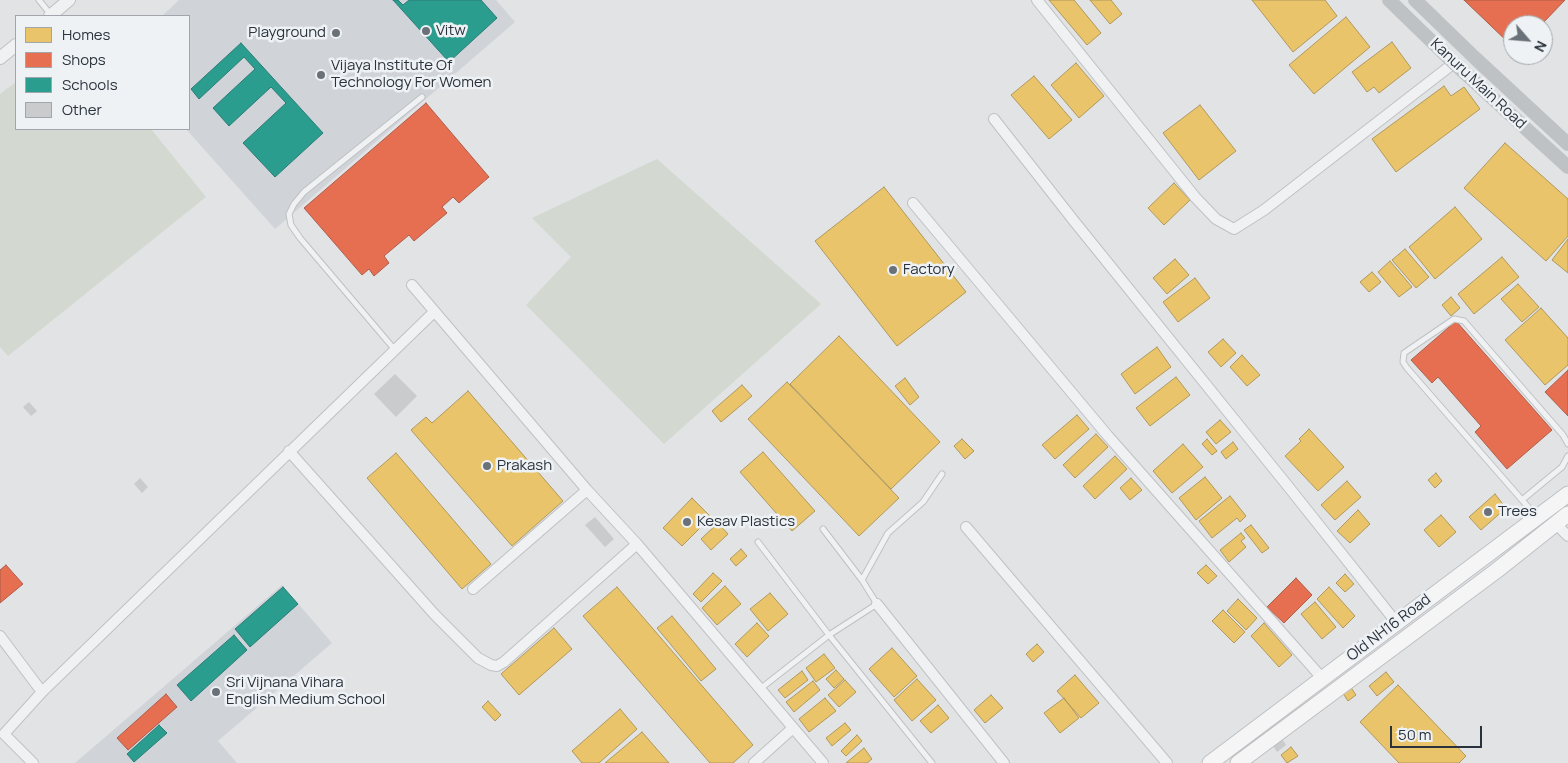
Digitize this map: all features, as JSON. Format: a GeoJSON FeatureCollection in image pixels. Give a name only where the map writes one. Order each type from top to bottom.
{"type":"FeatureCollection","features":[{"type":"Feature","properties":{"kind":"main road","name":"Kanuru Main Road"},"geometry":{"type":"LineString","coordinates":[[1389,0],[1454,63],[1568,167]]}},
{"type":"Feature","properties":{"kind":"main road","name":"Kanuru Main Road"},"geometry":{"type":"LineString","coordinates":[[1415,0],[1568,144]]}},
{"type":"Feature","properties":{"kind":"main road","name":"Old NH16 Road"},"geometry":{"type":"LineString","coordinates":[[1210,763],[1568,494]]}},
{"type":"Feature","properties":{"kind":"main road","name":"Old NH16 Road"},"geometry":{"type":"LineString","coordinates":[[1238,763],[1496,572],[1568,514]]}},
{"type":"Feature","properties":{"kind":"street"},"geometry":{"type":"LineString","coordinates":[[52,15],[69,0]]}},
{"type":"Feature","properties":{"kind":"street"},"geometry":{"type":"LineString","coordinates":[[1037,0],[1195,196],[1216,218],[1234,229],[1264,210],[1454,63]]}},
{"type":"Feature","properties":{"kind":"street"},"geometry":{"type":"LineString","coordinates":[[0,58],[15,46]]}},
{"type":"Feature","properties":{"kind":"street"},"geometry":{"type":"LineString","coordinates":[[994,120],[1396,622]]}},
{"type":"Feature","properties":{"kind":"street"},"geometry":{"type":"LineString","coordinates":[[913,203],[1108,436],[1322,678]]}},
{"type":"Feature","properties":{"kind":"street"},"geometry":{"type":"LineString","coordinates":[[412,285],[587,490],[637,544],[823,763]]}},
{"type":"Feature","properties":{"kind":"street"},"geometry":{"type":"LineString","coordinates":[[34,763],[2,735],[42,692],[434,312]]}},
{"type":"Feature","properties":{"kind":"street"},"geometry":{"type":"LineString","coordinates":[[289,451],[435,614],[478,658],[491,665],[497,666],[504,662],[637,544]]}},
{"type":"Feature","properties":{"kind":"street"},"geometry":{"type":"LineString","coordinates":[[473,589],[587,490]]}},
{"type":"Feature","properties":{"kind":"street"},"geometry":{"type":"LineString","coordinates":[[1556,523],[1568,536]]}},
{"type":"Feature","properties":{"kind":"street"},"geometry":{"type":"LineString","coordinates":[[966,527],[1167,763]]}},
{"type":"Feature","properties":{"kind":"street"},"geometry":{"type":"LineString","coordinates":[[877,604],[1004,763]]}},
{"type":"Feature","properties":{"kind":"street"},"geometry":{"type":"LineString","coordinates":[[0,636],[42,692]]}},
{"type":"Feature","properties":{"kind":"street"},"geometry":{"type":"LineString","coordinates":[[754,763],[793,728]]}},
{"type":"Feature","properties":{"kind":"lane"},"geometry":{"type":"LineString","coordinates":[[39,0],[50,15]]}},
{"type":"Feature","properties":{"kind":"lane"},"geometry":{"type":"LineString","coordinates":[[395,350],[300,238],[292,225],[289,214],[294,204],[304,192],[422,97]]}},
{"type":"Feature","properties":{"kind":"lane"},"geometry":{"type":"LineString","coordinates":[[1538,518],[1407,368],[1403,362],[1404,353],[1454,319],[1464,321],[1568,444]]}},
{"type":"Feature","properties":{"kind":"lane"},"geometry":{"type":"LineString","coordinates":[[1522,500],[1562,467],[1568,456]]}},
{"type":"Feature","properties":{"kind":"lane"},"geometry":{"type":"LineString","coordinates":[[862,580],[888,533],[923,502],[942,474]]}},
{"type":"Feature","properties":{"kind":"lane"},"geometry":{"type":"LineString","coordinates":[[760,689],[829,636],[877,604],[862,580],[823,530]]}},
{"type":"Feature","properties":{"kind":"lane"},"geometry":{"type":"LineString","coordinates":[[758,542],[829,636],[932,763]]}},
{"type":"Feature","properties":{"kind":"shaded area","name":"Vijaya Institute Of Technology For Women"},"geometry":{"type":"Polygon","coordinates":[[[179,0],[496,0],[515,22],[275,229],[187,130],[190,130],[190,15],[163,15],[179,0]]]}},
{"type":"Feature","properties":{"kind":"shaded area"},"geometry":{"type":"Polygon","coordinates":[[[15,83],[15,130],[152,130],[206,197],[8,356],[0,347],[0,94],[15,83]]]}},
{"type":"Feature","properties":{"kind":"shaded area"},"geometry":{"type":"Polygon","coordinates":[[[657,159],[821,304],[664,444],[526,305],[571,257],[532,218],[657,159]]]}},
{"type":"Feature","properties":{"kind":"shaded area","name":"Sri Vijnana Vihara English Medium School"},"geometry":{"type":"Polygon","coordinates":[[[282,585],[332,643],[218,741],[237,763],[75,763],[282,585]]]}},
{"type":"Feature","properties":{"kind":"building: Homes"},"geometry":{"type":"Polygon","coordinates":[[[1049,0],[1074,0],[1101,33],[1087,45],[1049,0]]]}},
{"type":"Feature","properties":{"kind":"building: Homes"},"geometry":{"type":"Polygon","coordinates":[[[1090,0],[1111,0],[1122,14],[1110,24],[1090,0]]]}},
{"type":"Feature","properties":{"kind":"building: Homes"},"geometry":{"type":"Polygon","coordinates":[[[1252,0],[1325,0],[1337,16],[1293,52],[1252,0]]]}},
{"type":"Feature","properties":{"kind":"building: Homes"},"geometry":{"type":"Polygon","coordinates":[[[1346,17],[1370,47],[1314,94],[1289,65],[1346,17]]]}},
{"type":"Feature","properties":{"kind":"building: Homes"},"geometry":{"type":"Polygon","coordinates":[[[1392,42],[1411,68],[1379,93],[1374,87],[1367,92],[1352,72],[1392,42]]]}},
{"type":"Feature","properties":{"kind":"building: Homes"},"geometry":{"type":"Polygon","coordinates":[[[1076,63],[1104,96],[1079,118],[1051,85],[1076,63]]]}},
{"type":"Feature","properties":{"kind":"building: Homes"},"geometry":{"type":"Polygon","coordinates":[[[1034,76],[1072,120],[1049,139],[1011,95],[1034,76]]]}},
{"type":"Feature","properties":{"kind":"building: Homes"},"geometry":{"type":"Polygon","coordinates":[[[1444,86],[1451,96],[1464,87],[1480,109],[1396,172],[1372,139],[1444,86]]]}},
{"type":"Feature","properties":{"kind":"building: Homes"},"geometry":{"type":"Polygon","coordinates":[[[1200,105],[1236,151],[1199,180],[1163,133],[1200,105]]]}},
{"type":"Feature","properties":{"kind":"building: Homes"},"geometry":{"type":"Polygon","coordinates":[[[1505,143],[1568,199],[1568,236],[1546,261],[1464,188],[1505,143]]]}},
{"type":"Feature","properties":{"kind":"building: Homes"},"geometry":{"type":"Polygon","coordinates":[[[1174,183],[1190,200],[1164,225],[1148,208],[1174,183]]]}},
{"type":"Feature","properties":{"kind":"building: Homes","name":"Factory"},"geometry":{"type":"Polygon","coordinates":[[[884,187],[966,292],[897,346],[815,241],[884,187]]]}},
{"type":"Feature","properties":{"kind":"building: Homes"},"geometry":{"type":"Polygon","coordinates":[[[1455,207],[1482,239],[1435,279],[1409,247],[1455,207]]]}},
{"type":"Feature","properties":{"kind":"building: Homes"},"geometry":{"type":"Polygon","coordinates":[[[1568,239],[1568,273],[1552,260],[1568,239]]]}},
{"type":"Feature","properties":{"kind":"building: Homes"},"geometry":{"type":"Polygon","coordinates":[[[1405,249],[1429,277],[1416,288],[1392,260],[1405,249]]]}},
{"type":"Feature","properties":{"kind":"building: Homes"},"geometry":{"type":"Polygon","coordinates":[[[1502,257],[1519,277],[1474,314],[1458,294],[1502,257]]]}},
{"type":"Feature","properties":{"kind":"building: Homes"},"geometry":{"type":"Polygon","coordinates":[[[1175,259],[1189,275],[1167,294],[1153,278],[1175,259]]]}},
{"type":"Feature","properties":{"kind":"building: Homes"},"geometry":{"type":"Polygon","coordinates":[[[1390,261],[1412,287],[1399,297],[1378,272],[1390,261]]]}},
{"type":"Feature","properties":{"kind":"building: Homes"},"geometry":{"type":"Polygon","coordinates":[[[1372,272],[1381,282],[1369,292],[1360,282],[1372,272]]]}},
{"type":"Feature","properties":{"kind":"building: Homes"},"geometry":{"type":"Polygon","coordinates":[[[1195,278],[1210,298],[1178,322],[1163,302],[1195,278]]]}},
{"type":"Feature","properties":{"kind":"building: Homes"},"geometry":{"type":"Polygon","coordinates":[[[1518,284],[1539,307],[1522,322],[1501,299],[1518,284]]]}},
{"type":"Feature","properties":{"kind":"building: Homes"},"geometry":{"type":"Polygon","coordinates":[[[1451,297],[1460,308],[1451,316],[1442,305],[1451,297]]]}},
{"type":"Feature","properties":{"kind":"building: Homes"},"geometry":{"type":"Polygon","coordinates":[[[1541,308],[1568,338],[1568,365],[1545,385],[1505,340],[1541,308]]]}},
{"type":"Feature","properties":{"kind":"building: Homes"},"geometry":{"type":"Polygon","coordinates":[[[839,336],[940,442],[891,489],[790,384],[839,336]]]}},
{"type":"Feature","properties":{"kind":"building: Homes"},"geometry":{"type":"Polygon","coordinates":[[[1223,339],[1236,353],[1221,367],[1208,352],[1223,339]]]}},
{"type":"Feature","properties":{"kind":"building: Homes"},"geometry":{"type":"Polygon","coordinates":[[[1157,347],[1171,367],[1135,394],[1121,374],[1157,347]]]}},
{"type":"Feature","properties":{"kind":"building: Homes"},"geometry":{"type":"Polygon","coordinates":[[[1242,355],[1260,375],[1247,386],[1230,367],[1242,355]]]}},
{"type":"Feature","properties":{"kind":"building: Homes"},"geometry":{"type":"Polygon","coordinates":[[[1176,377],[1190,395],[1150,426],[1136,408],[1176,377]]]}},
{"type":"Feature","properties":{"kind":"building: Homes"},"geometry":{"type":"Polygon","coordinates":[[[905,378],[919,397],[910,405],[895,386],[905,378]]]}},
{"type":"Feature","properties":{"kind":"building: Homes"},"geometry":{"type":"Polygon","coordinates":[[[787,382],[899,498],[859,536],[748,419],[787,382]]]}},
{"type":"Feature","properties":{"kind":"building: Homes"},"geometry":{"type":"Polygon","coordinates":[[[742,385],[752,396],[721,422],[712,411],[742,385]]]}},
{"type":"Feature","properties":{"kind":"building: Homes","name":"Prakash"},"geometry":{"type":"Polygon","coordinates":[[[468,391],[563,501],[512,546],[411,430],[426,417],[432,423],[468,391]]]}},
{"type":"Feature","properties":{"kind":"building: Homes"},"geometry":{"type":"Polygon","coordinates":[[[1077,415],[1089,429],[1055,459],[1042,445],[1077,415]]]}},
{"type":"Feature","properties":{"kind":"building: Homes"},"geometry":{"type":"Polygon","coordinates":[[[1220,420],[1231,432],[1216,444],[1206,432],[1220,420]]]}},
{"type":"Feature","properties":{"kind":"building: Homes"},"geometry":{"type":"Polygon","coordinates":[[[1309,429],[1344,467],[1318,491],[1285,456],[1301,441],[1299,439],[1309,429]]]}},
{"type":"Feature","properties":{"kind":"building: Homes"},"geometry":{"type":"Polygon","coordinates":[[[1096,434],[1108,447],[1075,478],[1063,465],[1096,434]]]}},
{"type":"Feature","properties":{"kind":"building: Homes"},"geometry":{"type":"Polygon","coordinates":[[[962,439],[974,451],[965,459],[954,446],[962,439]]]}},
{"type":"Feature","properties":{"kind":"building: Homes"},"geometry":{"type":"Polygon","coordinates":[[[1207,439],[1217,451],[1212,455],[1202,444],[1207,439]]]}},
{"type":"Feature","properties":{"kind":"building: Homes"},"geometry":{"type":"Polygon","coordinates":[[[1233,442],[1238,449],[1226,459],[1221,452],[1233,442]]]}},
{"type":"Feature","properties":{"kind":"building: Homes"},"geometry":{"type":"Polygon","coordinates":[[[1183,444],[1203,467],[1172,493],[1153,471],[1183,444]]]}},
{"type":"Feature","properties":{"kind":"building: Homes"},"geometry":{"type":"Polygon","coordinates":[[[763,452],[815,511],[792,531],[740,472],[763,452]]]}},
{"type":"Feature","properties":{"kind":"building: Homes"},"geometry":{"type":"Polygon","coordinates":[[[396,453],[491,564],[462,589],[367,478],[396,453]]]}},
{"type":"Feature","properties":{"kind":"building: Homes"},"geometry":{"type":"Polygon","coordinates":[[[1115,456],[1127,469],[1095,499],[1083,486],[1115,456]]]}},
{"type":"Feature","properties":{"kind":"building: Homes"},"geometry":{"type":"Polygon","coordinates":[[[1436,473],[1442,481],[1435,488],[1428,480],[1436,473]]]}},
{"type":"Feature","properties":{"kind":"building: Homes"},"geometry":{"type":"Polygon","coordinates":[[[1205,477],[1222,498],[1196,520],[1179,498],[1205,477]]]}},
{"type":"Feature","properties":{"kind":"building: Homes"},"geometry":{"type":"Polygon","coordinates":[[[1131,478],[1142,490],[1130,500],[1120,488],[1131,478]]]}},
{"type":"Feature","properties":{"kind":"building: Homes"},"geometry":{"type":"Polygon","coordinates":[[[1347,481],[1361,497],[1335,520],[1321,505],[1347,481]]]}},
{"type":"Feature","properties":{"kind":"building: Homes","name":"Trees"},"geometry":{"type":"Polygon","coordinates":[[[1495,494],[1506,508],[1481,530],[1469,517],[1495,494]]]}},
{"type":"Feature","properties":{"kind":"building: Homes"},"geometry":{"type":"Polygon","coordinates":[[[1230,496],[1246,516],[1240,522],[1237,518],[1212,538],[1199,521],[1230,496]]]}},
{"type":"Feature","properties":{"kind":"building: Homes","name":"Kesav Plastics"},"geometry":{"type":"Polygon","coordinates":[[[692,498],[711,517],[682,546],[663,528],[692,498]]]}},
{"type":"Feature","properties":{"kind":"building: Homes"},"geometry":{"type":"Polygon","coordinates":[[[1358,510],[1370,524],[1350,543],[1337,531],[1358,510]]]}},
{"type":"Feature","properties":{"kind":"building: Homes"},"geometry":{"type":"Polygon","coordinates":[[[1441,515],[1456,532],[1439,547],[1424,530],[1441,515]]]}},
{"type":"Feature","properties":{"kind":"building: Homes"},"geometry":{"type":"Polygon","coordinates":[[[718,523],[728,534],[711,550],[701,539],[718,523]]]}},
{"type":"Feature","properties":{"kind":"building: Homes"},"geometry":{"type":"Polygon","coordinates":[[[1251,525],[1269,548],[1262,553],[1244,530],[1251,525]]]}},
{"type":"Feature","properties":{"kind":"building: Homes"},"geometry":{"type":"Polygon","coordinates":[[[1241,533],[1245,538],[1241,541],[1246,547],[1229,562],[1220,550],[1241,533]]]}},
{"type":"Feature","properties":{"kind":"building: Homes"},"geometry":{"type":"Polygon","coordinates":[[[741,549],[747,556],[736,566],[730,559],[741,549]]]}},
{"type":"Feature","properties":{"kind":"building: Homes"},"geometry":{"type":"Polygon","coordinates":[[[1206,565],[1217,576],[1208,584],[1197,573],[1206,565]]]}},
{"type":"Feature","properties":{"kind":"building: Homes"},"geometry":{"type":"Polygon","coordinates":[[[713,573],[722,581],[701,602],[693,594],[713,573]]]}},
{"type":"Feature","properties":{"kind":"building: Homes"},"geometry":{"type":"Polygon","coordinates":[[[1345,574],[1354,584],[1345,592],[1336,583],[1345,574]]]}},
{"type":"Feature","properties":{"kind":"building: Homes"},"geometry":{"type":"Polygon","coordinates":[[[725,586],[741,604],[717,625],[702,608],[725,586]]]}},
{"type":"Feature","properties":{"kind":"building: Homes"},"geometry":{"type":"Polygon","coordinates":[[[617,587],[753,745],[733,763],[710,763],[583,616],[617,587]]]}},
{"type":"Feature","properties":{"kind":"building: Homes"},"geometry":{"type":"Polygon","coordinates":[[[1329,587],[1355,616],[1343,628],[1317,599],[1329,587]]]}},
{"type":"Feature","properties":{"kind":"building: Homes"},"geometry":{"type":"Polygon","coordinates":[[[770,593],[788,614],[768,631],[750,609],[770,593]]]}},
{"type":"Feature","properties":{"kind":"building: Homes"},"geometry":{"type":"Polygon","coordinates":[[[1238,599],[1257,618],[1246,630],[1227,611],[1238,599]]]}},
{"type":"Feature","properties":{"kind":"building: Homes"},"geometry":{"type":"Polygon","coordinates":[[[1315,602],[1336,627],[1322,639],[1301,614],[1315,602]]]}},
{"type":"Feature","properties":{"kind":"building: Homes"},"geometry":{"type":"Polygon","coordinates":[[[1223,610],[1245,632],[1234,643],[1212,621],[1223,610]]]}},
{"type":"Feature","properties":{"kind":"building: Homes"},"geometry":{"type":"Polygon","coordinates":[[[672,616],[716,669],[701,681],[657,628],[672,616]]]}},
{"type":"Feature","properties":{"kind":"building: Homes"},"geometry":{"type":"Polygon","coordinates":[[[757,623],[769,636],[747,657],[735,644],[757,623]]]}},
{"type":"Feature","properties":{"kind":"building: Homes"},"geometry":{"type":"Polygon","coordinates":[[[1264,623],[1292,655],[1279,667],[1251,636],[1264,623]]]}},
{"type":"Feature","properties":{"kind":"building: Homes"},"geometry":{"type":"Polygon","coordinates":[[[554,628],[572,649],[519,695],[501,674],[554,628]]]}},
{"type":"Feature","properties":{"kind":"building: Homes"},"geometry":{"type":"Polygon","coordinates":[[[1037,644],[1044,652],[1033,662],[1026,654],[1037,644]]]}},
{"type":"Feature","properties":{"kind":"building: Homes"},"geometry":{"type":"Polygon","coordinates":[[[892,648],[917,676],[894,697],[869,669],[892,648]]]}},
{"type":"Feature","properties":{"kind":"building: Homes"},"geometry":{"type":"Polygon","coordinates":[[[824,654],[835,668],[816,682],[806,668],[824,654]]]}},
{"type":"Feature","properties":{"kind":"building: Homes"},"geometry":{"type":"Polygon","coordinates":[[[836,670],[844,679],[834,688],[826,679],[836,670]]]}},
{"type":"Feature","properties":{"kind":"building: Homes"},"geometry":{"type":"Polygon","coordinates":[[[802,671],[808,680],[785,698],[778,690],[802,671]]]}},
{"type":"Feature","properties":{"kind":"building: Homes"},"geometry":{"type":"Polygon","coordinates":[[[1386,672],[1394,682],[1377,696],[1369,686],[1386,672]]]}},
{"type":"Feature","properties":{"kind":"building: Homes"},"geometry":{"type":"Polygon","coordinates":[[[1075,675],[1099,703],[1081,718],[1057,691],[1075,675]]]}},
{"type":"Feature","properties":{"kind":"building: Homes"},"geometry":{"type":"Polygon","coordinates":[[[917,679],[936,700],[912,721],[894,700],[917,679]]]}},
{"type":"Feature","properties":{"kind":"building: Homes"},"geometry":{"type":"Polygon","coordinates":[[[845,680],[856,692],[839,707],[828,695],[845,680]]]}},
{"type":"Feature","properties":{"kind":"building: Homes"},"geometry":{"type":"Polygon","coordinates":[[[813,681],[820,690],[794,712],[786,702],[813,681]]]}},
{"type":"Feature","properties":{"kind":"building: Homes"},"geometry":{"type":"Polygon","coordinates":[[[1398,685],[1466,756],[1459,763],[1399,763],[1360,722],[1398,685]]]}},
{"type":"Feature","properties":{"kind":"building: Homes"},"geometry":{"type":"Polygon","coordinates":[[[1350,686],[1356,695],[1348,701],[1342,692],[1350,686]]]}},
{"type":"Feature","properties":{"kind":"building: Homes"},"geometry":{"type":"Polygon","coordinates":[[[991,695],[1003,708],[985,723],[974,710],[991,695]]]}},
{"type":"Feature","properties":{"kind":"building: Homes"},"geometry":{"type":"Polygon","coordinates":[[[825,698],[836,711],[809,732],[799,719],[825,698]]]}},
{"type":"Feature","properties":{"kind":"building: Homes"},"geometry":{"type":"Polygon","coordinates":[[[1064,698],[1079,718],[1060,733],[1044,713],[1064,698]]]}},
{"type":"Feature","properties":{"kind":"building: Homes"},"geometry":{"type":"Polygon","coordinates":[[[488,701],[501,715],[495,721],[482,707],[488,701]]]}},
{"type":"Feature","properties":{"kind":"building: Homes"},"geometry":{"type":"Polygon","coordinates":[[[938,705],[949,718],[931,733],[920,721],[938,705]]]}},
{"type":"Feature","properties":{"kind":"building: Homes"},"geometry":{"type":"Polygon","coordinates":[[[620,709],[637,729],[599,763],[582,763],[572,751],[620,709]]]}},
{"type":"Feature","properties":{"kind":"building: Homes"},"geometry":{"type":"Polygon","coordinates":[[[845,723],[851,730],[832,746],[826,738],[845,723]]]}},
{"type":"Feature","properties":{"kind":"building: Homes"},"geometry":{"type":"Polygon","coordinates":[[[642,732],[669,763],[605,763],[642,732]]]}},
{"type":"Feature","properties":{"kind":"building: Homes"},"geometry":{"type":"Polygon","coordinates":[[[857,735],[862,741],[846,756],[841,751],[857,735]]]}},
{"type":"Feature","properties":{"kind":"building: Homes"},"geometry":{"type":"Polygon","coordinates":[[[1291,747],[1298,756],[1287,763],[1281,755],[1291,747]]]}},
{"type":"Feature","properties":{"kind":"building: Homes"},"geometry":{"type":"Polygon","coordinates":[[[864,748],[872,759],[867,763],[846,763],[864,748]]]}},
{"type":"Feature","properties":{"kind":"building: Shops"},"geometry":{"type":"Polygon","coordinates":[[[1464,0],[1565,0],[1551,15],[1503,15],[1503,37],[1464,0]]]}},
{"type":"Feature","properties":{"kind":"building: Shops"},"geometry":{"type":"Polygon","coordinates":[[[426,103],[489,177],[459,203],[453,197],[442,207],[447,213],[414,241],[409,235],[384,256],[389,263],[374,276],[369,269],[362,275],[304,208],[426,103]]]}},
{"type":"Feature","properties":{"kind":"building: Shops"},"geometry":{"type":"Polygon","coordinates":[[[1456,321],[1552,430],[1507,469],[1475,432],[1481,426],[1438,377],[1432,383],[1411,360],[1456,321]]]}},
{"type":"Feature","properties":{"kind":"building: Shops"},"geometry":{"type":"Polygon","coordinates":[[[1568,370],[1568,416],[1545,392],[1568,370]]]}},
{"type":"Feature","properties":{"kind":"building: Shops"},"geometry":{"type":"Polygon","coordinates":[[[6,565],[23,584],[0,603],[0,570],[6,565]]]}},
{"type":"Feature","properties":{"kind":"building: Shops"},"geometry":{"type":"Polygon","coordinates":[[[1296,578],[1312,595],[1284,623],[1267,607],[1296,578]]]}},
{"type":"Feature","properties":{"kind":"building: Shops"},"geometry":{"type":"Polygon","coordinates":[[[166,694],[177,707],[128,750],[117,738],[166,694]]]}},
{"type":"Feature","properties":{"kind":"building: Schools"},"geometry":{"type":"Polygon","coordinates":[[[393,0],[398,0],[403,5],[409,0],[481,0],[497,18],[449,62],[393,0]]]}},
{"type":"Feature","properties":{"kind":"building: Schools"},"geometry":{"type":"Polygon","coordinates":[[[241,43],[323,133],[275,177],[243,143],[286,103],[271,87],[229,126],[213,108],[255,69],[244,57],[199,99],[191,89],[241,43]]]}},
{"type":"Feature","properties":{"kind":"building: Schools"},"geometry":{"type":"Polygon","coordinates":[[[283,587],[298,604],[250,647],[235,629],[283,587]]]}},
{"type":"Feature","properties":{"kind":"building: Schools"},"geometry":{"type":"Polygon","coordinates":[[[234,635],[247,650],[191,701],[177,685],[234,635]]]}},
{"type":"Feature","properties":{"kind":"building: Schools"},"geometry":{"type":"Polygon","coordinates":[[[159,725],[167,733],[134,762],[127,754],[159,725]]]}},
{"type":"Feature","properties":{"kind":"building: Other"},"geometry":{"type":"Polygon","coordinates":[[[395,374],[417,396],[396,417],[374,394],[395,374]]]}},
{"type":"Feature","properties":{"kind":"building: Other"},"geometry":{"type":"Polygon","coordinates":[[[29,402],[37,411],[31,416],[23,407],[29,402]]]}},
{"type":"Feature","properties":{"kind":"building: Other"},"geometry":{"type":"Polygon","coordinates":[[[140,478],[148,487],[142,493],[134,484],[140,478]]]}},
{"type":"Feature","properties":{"kind":"building: Other"},"geometry":{"type":"Polygon","coordinates":[[[595,517],[614,539],[605,547],[585,525],[595,517]]]}},
{"type":"Feature","properties":{"kind":"building: Other"},"geometry":{"type":"Polygon","coordinates":[[[1282,739],[1286,745],[1277,752],[1273,746],[1282,739]]]}},
{"type":"Feature","properties":{"kind":"place","name":"Vitw"},"geometry":{"type":"Point","coordinates":[426,31]}},
{"type":"Feature","properties":{"kind":"place","name":"Playground"},"geometry":{"type":"Point","coordinates":[336,33]}},
{"type":"Feature","properties":{"kind":"place","name":"Vijaya Institute Of Technology For Women"},"geometry":{"type":"Point","coordinates":[321,75]}},
{"type":"Feature","properties":{"kind":"place","name":"Factory"},"geometry":{"type":"Point","coordinates":[893,270]}},
{"type":"Feature","properties":{"kind":"place","name":"Prakash"},"geometry":{"type":"Point","coordinates":[487,466]}},
{"type":"Feature","properties":{"kind":"place","name":"Trees"},"geometry":{"type":"Point","coordinates":[1488,512]}},
{"type":"Feature","properties":{"kind":"place","name":"Kesav Plastics"},"geometry":{"type":"Point","coordinates":[687,522]}},
{"type":"Feature","properties":{"kind":"place","name":"Sri Vijnana Vihara English Medium School"},"geometry":{"type":"Point","coordinates":[216,692]}}]}
